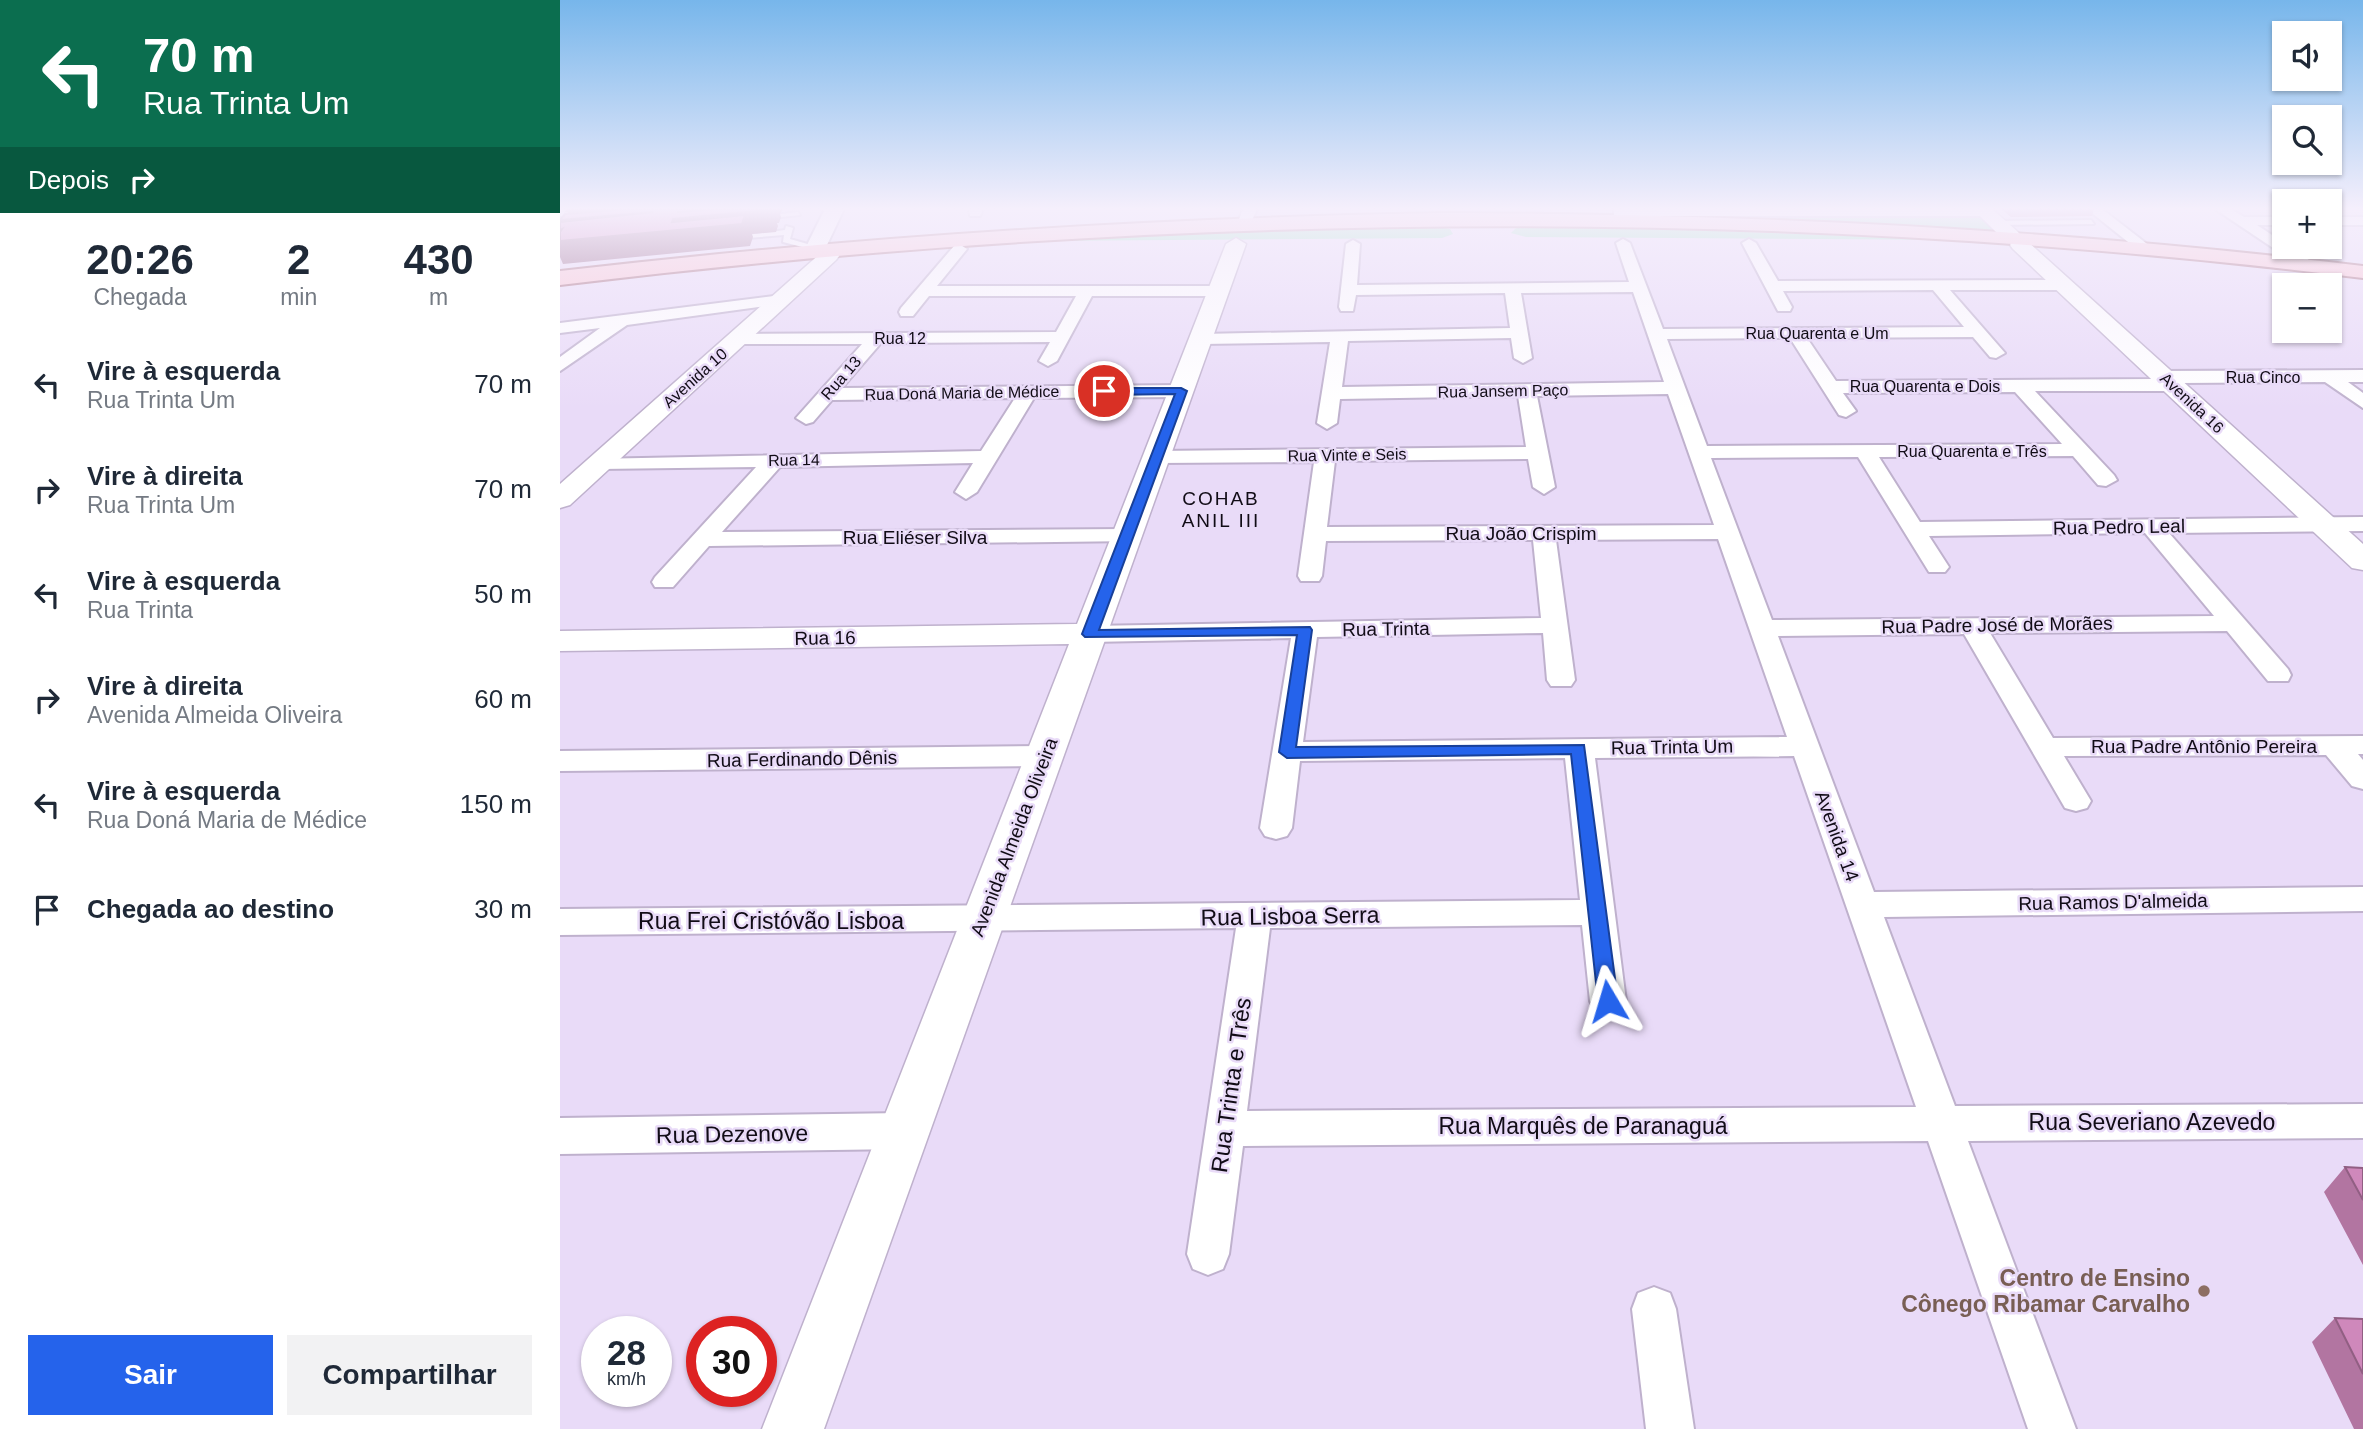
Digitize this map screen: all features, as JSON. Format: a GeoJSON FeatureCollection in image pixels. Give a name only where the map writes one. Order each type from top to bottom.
{"type":"FeatureCollection","features":[{"type":"Feature","properties":{"kind":"main road"},"geometry":{"type":"LineString","coordinates":[[560,278],[584,276]]}},
{"type":"Feature","properties":{"kind":"main road"},"geometry":{"type":"LineString","coordinates":[[560,288],[650,276]]}},
{"type":"Feature","properties":{"kind":"main road"},"geometry":{"type":"LineString","coordinates":[[2312,276],[2363,282]]}},
{"type":"Feature","properties":{"kind":"street","name":"Avenida 10"},"geometry":{"type":"LineString","coordinates":[[560,499],[782,300],[803,276]]}},
{"type":"Feature","properties":{"kind":"street"},"geometry":{"type":"LineString","coordinates":[[907,312],[937,276]]}},
{"type":"Feature","properties":{"kind":"street","name":"Avenida Almeida Oliveira"},"geometry":{"type":"LineString","coordinates":[[793,1429],[1156,457],[1219,291],[1227,276]]}},
{"type":"Feature","properties":{"kind":"street"},"geometry":{"type":"LineString","coordinates":[[1346,309],[1353,276]]}},
{"type":"Feature","properties":{"kind":"street","name":"Avenida 14"},"geometry":{"type":"LineString","coordinates":[[1635,276],[2052,1429]]}},
{"type":"Feature","properties":{"kind":"street"},"geometry":{"type":"LineString","coordinates":[[1767,276],[1784,307]]}},
{"type":"Feature","properties":{"kind":"street","name":"Avenida 16"},"geometry":{"type":"LineString","coordinates":[[2053,276],[2363,561]]}},
{"type":"Feature","properties":{"kind":"street"},"geometry":{"type":"LineString","coordinates":[[1773,286],[2063,285]]}},
{"type":"Feature","properties":{"kind":"street"},"geometry":{"type":"LineString","coordinates":[[1938,286],[1996,353]]}},
{"type":"Feature","properties":{"kind":"street"},"geometry":{"type":"LineString","coordinates":[[1348,290],[1639,287]]}},
{"type":"Feature","properties":{"kind":"street"},"geometry":{"type":"LineString","coordinates":[[1511,289],[1523,358]]}},
{"type":"Feature","properties":{"kind":"street"},"geometry":{"type":"LineString","coordinates":[[924,291],[1219,291]]}},
{"type":"Feature","properties":{"kind":"street"},"geometry":{"type":"LineString","coordinates":[[1048,361],[1087,291]]}},
{"type":"Feature","properties":{"kind":"street"},"geometry":{"type":"LineString","coordinates":[[560,328],[782,300]]}},
{"type":"Feature","properties":{"kind":"street"},"geometry":{"type":"LineString","coordinates":[[560,366],[624,318]]}},
{"type":"Feature","properties":{"kind":"street","name":"Rua Quarenta e Um"},"geometry":{"type":"LineString","coordinates":[[1656,334],[1978,332]]}},
{"type":"Feature","properties":{"kind":"street"},"geometry":{"type":"LineString","coordinates":[[1201,339],[1519,333]]}},
{"type":"Feature","properties":{"kind":"street"},"geometry":{"type":"LineString","coordinates":[[1795,333],[1846,411]]}},
{"type":"Feature","properties":{"kind":"street"},"geometry":{"type":"LineString","coordinates":[[1327,423],[1340,336]]}},
{"type":"Feature","properties":{"kind":"street","name":"Rua 12"},"geometry":{"type":"LineString","coordinates":[[738,339],[1062,337]]}},
{"type":"Feature","properties":{"kind":"street","name":"Rua 13"},"geometry":{"type":"LineString","coordinates":[[806,418],[876,338]]}},
{"type":"Feature","properties":{"kind":"street"},"geometry":{"type":"LineString","coordinates":[[2329,376],[2363,402]]}},
{"type":"Feature","properties":{"kind":"street","name":"Rua Cinco"},"geometry":{"type":"LineString","coordinates":[[2167,381],[2363,376]]}},
{"type":"Feature","properties":{"kind":"street","name":"Rua Quarenta e Dois"},"geometry":{"type":"LineString","coordinates":[[1830,387],[2020,386],[2167,381]]}},
{"type":"Feature","properties":{"kind":"street","name":"Rua Quarenta e Dois"},"geometry":{"type":"LineString","coordinates":[[2020,386],[2106,480]]}},
{"type":"Feature","properties":{"kind":"street","name":"Rua Jansem Paço"},"geometry":{"type":"LineString","coordinates":[[1332,393],[1675,388]]}},
{"type":"Feature","properties":{"kind":"street"},"geometry":{"type":"LineString","coordinates":[[1526,390],[1544,487]]}},
{"type":"Feature","properties":{"kind":"street","name":"Rua Doná Maria de Médice"},"geometry":{"type":"LineString","coordinates":[[827,394],[1181,391]]}},
{"type":"Feature","properties":{"kind":"street"},"geometry":{"type":"LineString","coordinates":[[967,492],[1028,392]]}},
{"type":"Feature","properties":{"kind":"street","name":"Rua Quarenta e Três"},"geometry":{"type":"LineString","coordinates":[[1698,452],[2079,450]]}},
{"type":"Feature","properties":{"kind":"street","name":"Rua Quarenta e Três"},"geometry":{"type":"LineString","coordinates":[[1865,452],[1937,567]]}},
{"type":"Feature","properties":{"kind":"street","name":"Rua Vinte e Seis"},"geometry":{"type":"LineString","coordinates":[[1156,457],[1538,453]]}},
{"type":"Feature","properties":{"kind":"street"},"geometry":{"type":"LineString","coordinates":[[1310,576],[1325,455]]}},
{"type":"Feature","properties":{"kind":"street","name":"Rua 14"},"geometry":{"type":"LineString","coordinates":[[600,464],[988,457]]}},
{"type":"Feature","properties":{"kind":"street"},"geometry":{"type":"LineString","coordinates":[[664,582],[774,460]]}},
{"type":"Feature","properties":{"kind":"street","name":"Rua Pedro Leal"},"geometry":{"type":"LineString","coordinates":[[1913,529],[2363,524]]}},
{"type":"Feature","properties":{"kind":"street"},"geometry":{"type":"LineString","coordinates":[[2152,527],[2278,675]]}},
{"type":"Feature","properties":{"kind":"street","name":"Rua João Crispim"},"geometry":{"type":"LineString","coordinates":[[1315,534],[1727,531]]}},
{"type":"Feature","properties":{"kind":"street"},"geometry":{"type":"LineString","coordinates":[[1544,533],[1561,680]]}},
{"type":"Feature","properties":{"kind":"street","name":"Rua Eliéser Silva"},"geometry":{"type":"LineString","coordinates":[[703,539],[1127,536]]}},
{"type":"Feature","properties":{"kind":"street","name":"Rua Padre José de Morães"},"geometry":{"type":"LineString","coordinates":[[1762,628],[2232,623]]}},
{"type":"Feature","properties":{"kind":"street","name":"Rua Trinta"},"geometry":{"type":"LineString","coordinates":[[1090,634],[1555,625]]}},
{"type":"Feature","properties":{"kind":"street"},"geometry":{"type":"LineString","coordinates":[[1972,625],[2076,801]]}},
{"type":"Feature","properties":{"kind":"street"},"geometry":{"type":"LineString","coordinates":[[1276,828],[1305,630]]}},
{"type":"Feature","properties":{"kind":"street","name":"Rua 16"},"geometry":{"type":"LineString","coordinates":[[560,641],[1090,634]]}},
{"type":"Feature","properties":{"kind":"street"},"geometry":{"type":"LineString","coordinates":[[2349,745],[2363,779]]}},
{"type":"Feature","properties":{"kind":"street","name":"Rua Padre Antônio Pereira"},"geometry":{"type":"LineString","coordinates":[[2044,747],[2349,745]]}},
{"type":"Feature","properties":{"kind":"street","name":"Rua Trinta Um"},"geometry":{"type":"LineString","coordinates":[[1287,752],[1805,746]]}},
{"type":"Feature","properties":{"kind":"street"},"geometry":{"type":"LineString","coordinates":[[1579,748],[1608,1001]]}},
{"type":"Feature","properties":{"kind":"street","name":"Rua Ferdinando Dênis"},"geometry":{"type":"LineString","coordinates":[[560,761],[1044,756]]}},
{"type":"Feature","properties":{"kind":"street","name":"Rua Ramos D'almeida"},"geometry":{"type":"LineString","coordinates":[[1862,905],[2363,899]]}},
{"type":"Feature","properties":{"kind":"street","name":"Rua Lisboa Serra"},"geometry":{"type":"LineString","coordinates":[[983,920],[1598,912]]}},
{"type":"Feature","properties":{"kind":"street","name":"Rua Trinta e Três"},"geometry":{"type":"LineString","coordinates":[[1208,1254],[1255,916]]}},
{"type":"Feature","properties":{"kind":"street","name":"Rua Frei Cristóvão Lisboa"},"geometry":{"type":"LineString","coordinates":[[560,922],[983,920]]}},
{"type":"Feature","properties":{"kind":"street","name":"Rua Severiano Azevedo"},"geometry":{"type":"LineString","coordinates":[[1941,1123],[2363,1121]]}},
{"type":"Feature","properties":{"kind":"street","name":"Rua Marquês de Paranaguá"},"geometry":{"type":"LineString","coordinates":[[1224,1129],[1941,1123]]}},
{"type":"Feature","properties":{"kind":"street","name":"Rua Dezenove"},"geometry":{"type":"LineString","coordinates":[[560,1136],[904,1131]]}},
{"type":"Feature","properties":{"kind":"street"},"geometry":{"type":"LineString","coordinates":[[1654,1309],[1671,1429]]}},
{"type":"Feature","properties":{"kind":"building"},"geometry":{"type":"Polygon","coordinates":[[[2345,1167],[2363,1168],[2363,1200],[2345,1167]]]}},
{"type":"Feature","properties":{"kind":"building"},"geometry":{"type":"Polygon","coordinates":[[[2335,1318],[2363,1319],[2363,1374],[2335,1318]]]}},
{"type":"Feature","properties":{"kind":"place","name":"Centro de Ensino Cônego Ribamar Carvalho"},"geometry":{"type":"Point","coordinates":[2204,1291]}},
{"type":"Feature","properties":{"kind":"district","name":"COHAB ANIL III"},"geometry":{"type":"Point","coordinates":[1221,509]}},
{"type":"Feature","properties":{"kind":"route"},"geometry":{"type":"LineString","coordinates":[[1104,391],[1181,391],[1090,634],[1305,630],[1287,752],[1579,748],[1608,1001]]}}]}
